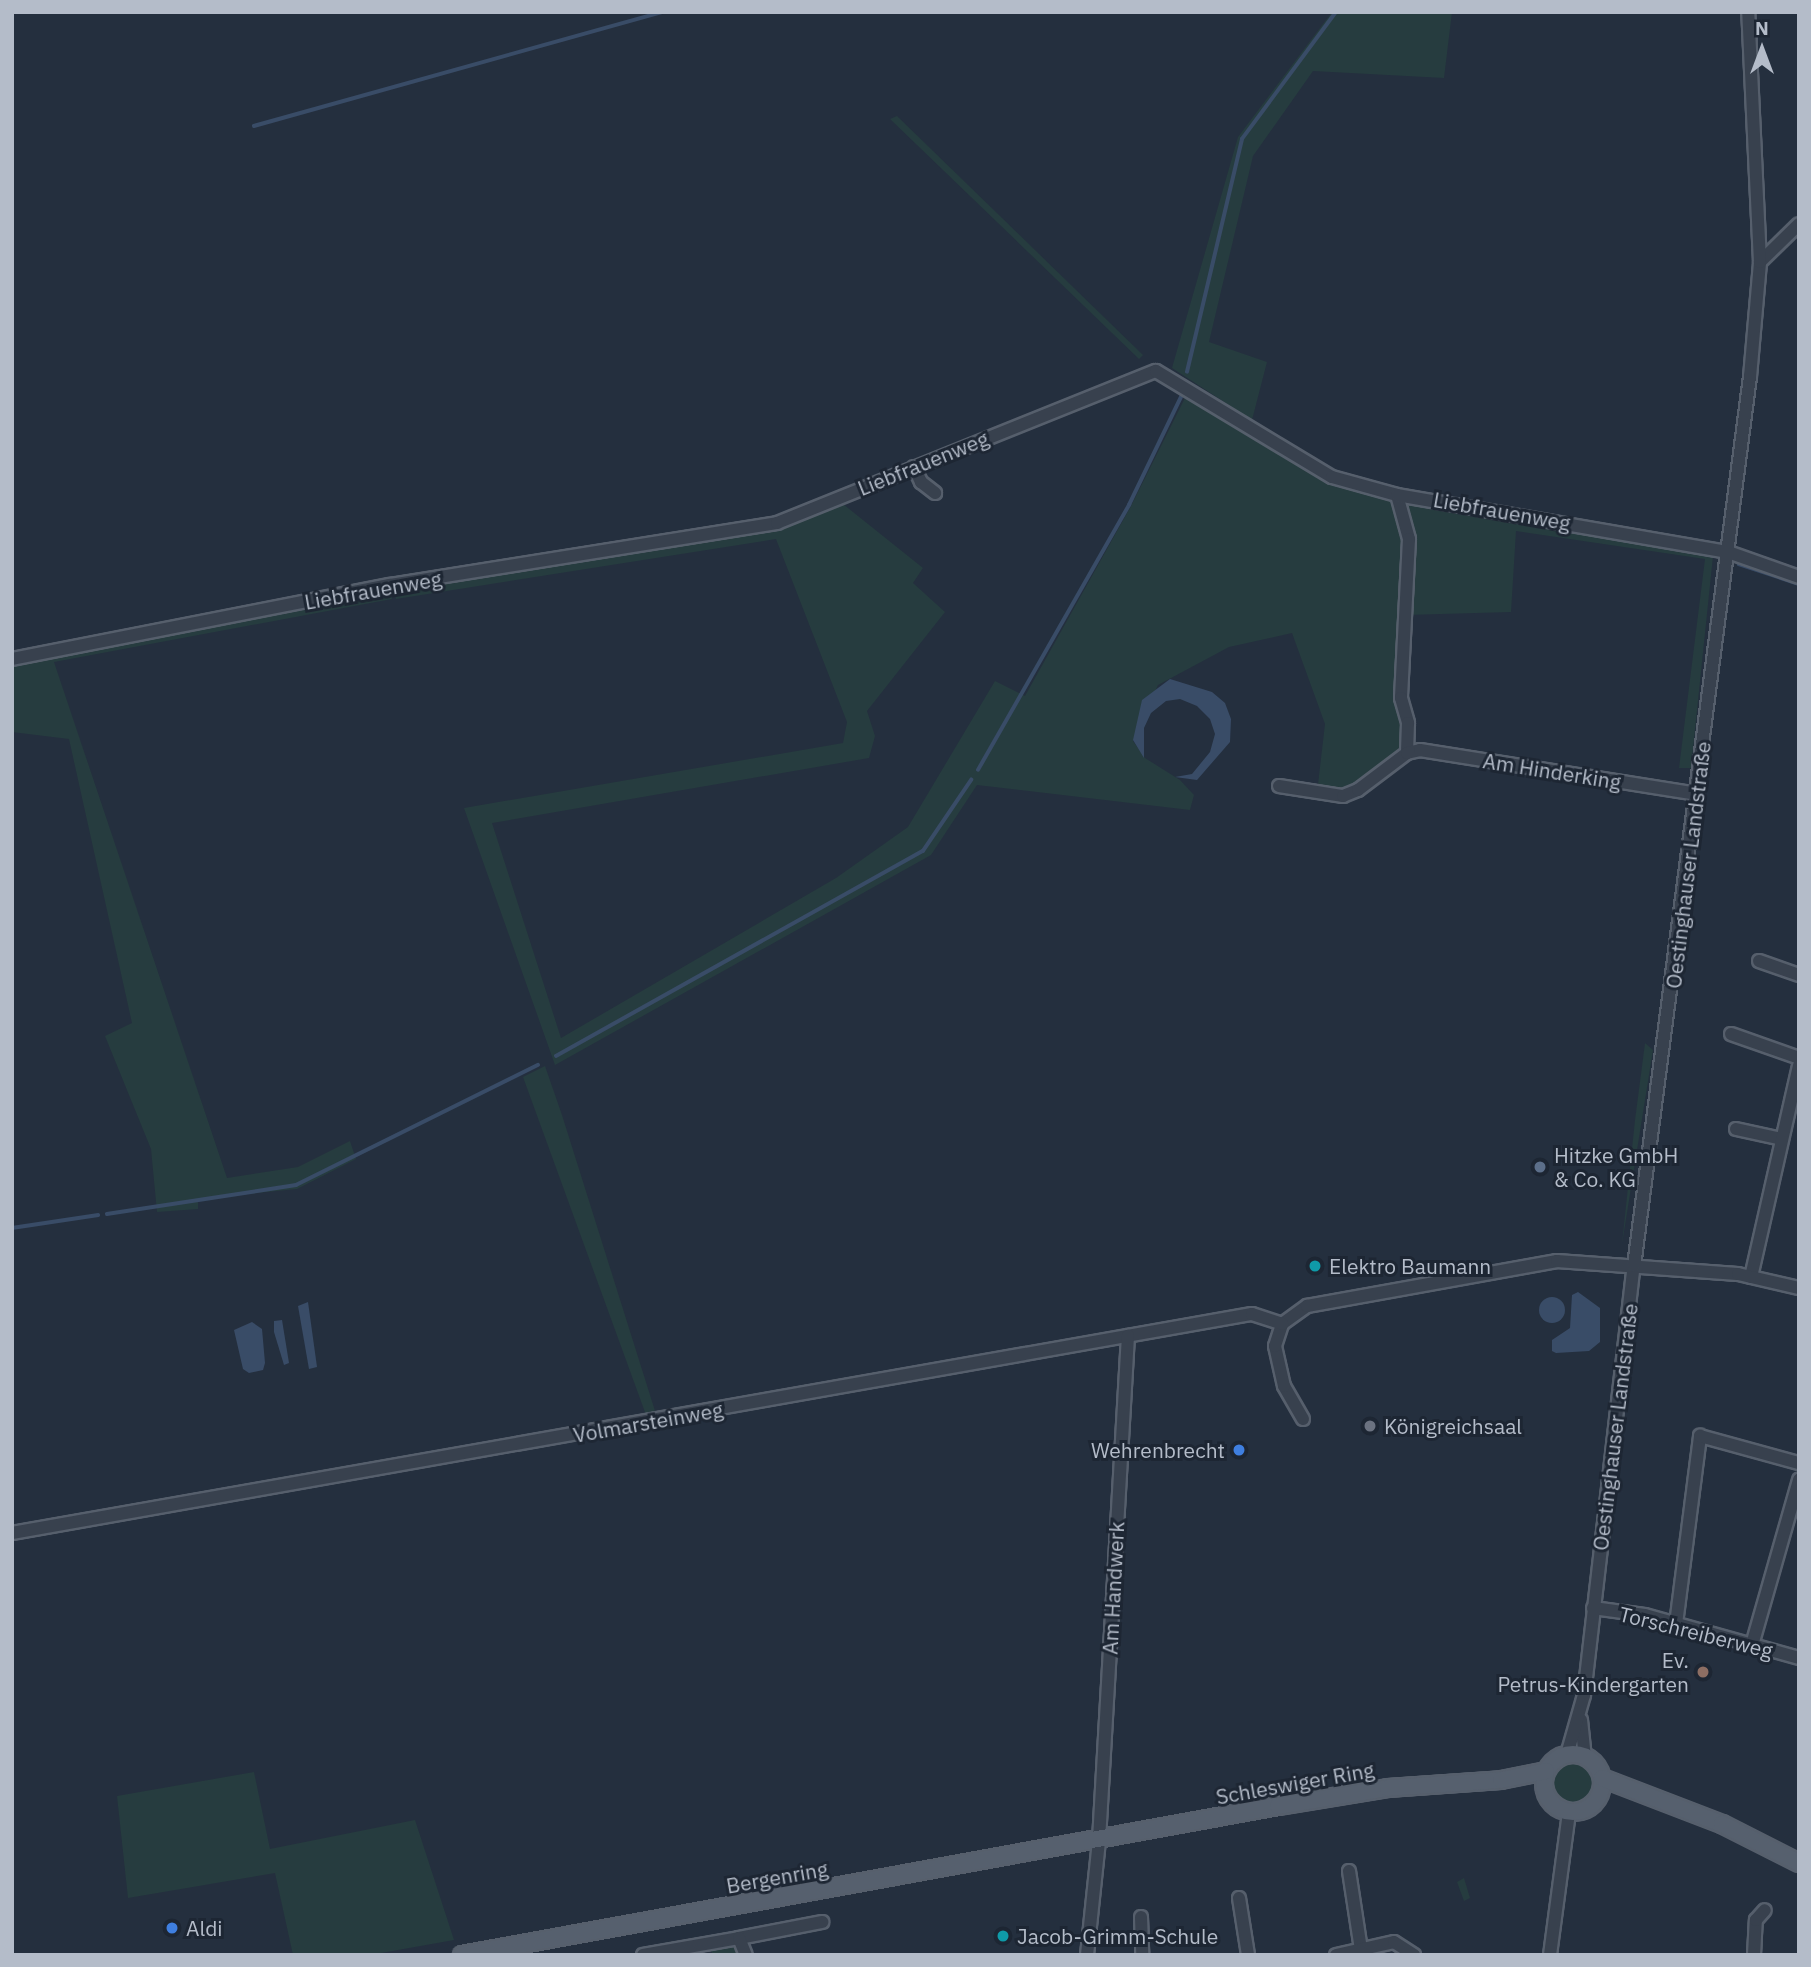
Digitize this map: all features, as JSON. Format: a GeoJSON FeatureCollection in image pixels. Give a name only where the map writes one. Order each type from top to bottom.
{"type":"FeatureCollection","features":[{"type":"Feature","properties":{"kind":"main road"},"geometry":{"type":"LineString","coordinates":[[1602,1778],[1600,1796],[1587,1809],[1569,1812],[1550,1801],[1545,1791],[1546,1771],[1567,1755],[1585,1757],[1602,1778],[1722,1824],[1799,1863]]}},
{"type":"Feature","properties":{"kind":"main road","name":"Schleswiger Ring"},"geometry":{"type":"LineString","coordinates":[[1099,1840],[1388,1788],[1501,1780],[1546,1771]]}},
{"type":"Feature","properties":{"kind":"main road","name":"Schleswiger Ring"},"geometry":{"type":"LineString","coordinates":[[1501,1780],[1545,1791]]}},
{"type":"Feature","properties":{"kind":"main road"},"geometry":{"type":"LineString","coordinates":[[1600,1796],[1648,1796]]}},
{"type":"Feature","properties":{"kind":"main road","name":"Bergenring"},"geometry":{"type":"LineString","coordinates":[[462,1955],[1099,1840]]}},
{"type":"Feature","properties":{"kind":"street","name":"Oestinghauser Landstraße"},"geometry":{"type":"LineString","coordinates":[[1585,1757],[1581,1716],[1634,1266],[1728,552],[1760,262],[1748,12]]}},
{"type":"Feature","properties":{"kind":"street"},"geometry":{"type":"LineString","coordinates":[[1760,262],[1799,224]]}},
{"type":"Feature","properties":{"kind":"street","name":"Liebfrauenweg"},"geometry":{"type":"LineString","coordinates":[[12,659],[390,585],[777,523],[1156,371],[1332,477],[1397,495],[1728,552],[1799,577]]}},
{"type":"Feature","properties":{"kind":"street"},"geometry":{"type":"LineString","coordinates":[[914,467],[921,482],[934,493]]}},
{"type":"Feature","properties":{"kind":"street"},"geometry":{"type":"LineString","coordinates":[[1279,786],[1343,796],[1358,790],[1407,753],[1408,723],[1401,698],[1409,539],[1397,495]]}},
{"type":"Feature","properties":{"kind":"street","name":"Am Hinderking"},"geometry":{"type":"LineString","coordinates":[[1407,753],[1420,750],[1698,794]]}},
{"type":"Feature","properties":{"kind":"street"},"geometry":{"type":"LineString","coordinates":[[1759,961],[1799,975]]}},
{"type":"Feature","properties":{"kind":"street"},"geometry":{"type":"LineString","coordinates":[[1731,1034],[1799,1058]]}},
{"type":"Feature","properties":{"kind":"street"},"geometry":{"type":"LineString","coordinates":[[1751,1277],[1782,1139],[1796,1092],[1799,1066]]}},
{"type":"Feature","properties":{"kind":"street"},"geometry":{"type":"LineString","coordinates":[[1736,1129],[1782,1139]]}},
{"type":"Feature","properties":{"kind":"street"},"geometry":{"type":"LineString","coordinates":[[1303,1419],[1284,1386],[1275,1346],[1282,1324],[1307,1306],[1557,1261],[1751,1277],[1799,1288]]}},
{"type":"Feature","properties":{"kind":"street","name":"Volmarsteinweg"},"geometry":{"type":"LineString","coordinates":[[12,1533],[1252,1314],[1282,1324]]}},
{"type":"Feature","properties":{"kind":"street","name":"Am Handwerk"},"geometry":{"type":"LineString","coordinates":[[1087,1955],[1099,1840],[1128,1336]]}},
{"type":"Feature","properties":{"kind":"street"},"geometry":{"type":"LineString","coordinates":[[1676,1624],[1700,1436],[1799,1463]]}},
{"type":"Feature","properties":{"kind":"street"},"geometry":{"type":"LineString","coordinates":[[1752,1645],[1799,1480]]}},
{"type":"Feature","properties":{"kind":"street","name":"Torschreiberweg"},"geometry":{"type":"LineString","coordinates":[[1594,1608],[1676,1624],[1799,1658]]}},
{"type":"Feature","properties":{"kind":"street","name":"Oestinghauser Landstraße"},"geometry":{"type":"LineString","coordinates":[[1567,1755],[1581,1716]]}},
{"type":"Feature","properties":{"kind":"street"},"geometry":{"type":"LineString","coordinates":[[1550,1955],[1569,1812]]}},
{"type":"Feature","properties":{"kind":"street"},"geometry":{"type":"LineString","coordinates":[[1349,1871],[1361,1949]]}},
{"type":"Feature","properties":{"kind":"street"},"geometry":{"type":"LineString","coordinates":[[1239,1898],[1248,1955]]}},
{"type":"Feature","properties":{"kind":"street"},"geometry":{"type":"LineString","coordinates":[[1754,1955],[1756,1920],[1765,1910]]}},
{"type":"Feature","properties":{"kind":"street"},"geometry":{"type":"LineString","coordinates":[[1141,1917],[1142,1955]]}},
{"type":"Feature","properties":{"kind":"street"},"geometry":{"type":"LineString","coordinates":[[643,1955],[822,1922]]}},
{"type":"Feature","properties":{"kind":"street"},"geometry":{"type":"LineString","coordinates":[[739,1938],[746,1955]]}},
{"type":"Feature","properties":{"kind":"street"},"geometry":{"type":"LineString","coordinates":[[1336,1955],[1394,1942],[1414,1955]]}},
{"type":"Feature","properties":{"kind":"green space"},"geometry":{"type":"Polygon","coordinates":[[[1332,12],[1452,12],[1444,78],[1313,71],[1253,156],[1209,342],[1267,362],[1252,420],[1172,368],[1238,137],[1332,12]]]}},
{"type":"Feature","properties":{"kind":"green space"},"geometry":{"type":"Polygon","coordinates":[[[897,116],[1143,355],[1139,359],[890,119],[897,116]]]}},
{"type":"Feature","properties":{"kind":"green space"},"geometry":{"type":"Polygon","coordinates":[[[1185,398],[1332,480],[1395,497],[1407,540],[1406,752],[1357,789],[1317,793],[1325,724],[1292,633],[1229,647],[1158,685],[1133,741],[1145,758],[1180,780],[1194,795],[1190,810],[977,785],[931,855],[555,1065],[464,808],[843,743],[847,722],[776,539],[396,599],[392,586],[778,525],[838,500],[923,568],[913,583],[945,612],[867,711],[875,736],[869,758],[492,823],[561,1038],[836,878],[908,827],[995,681],[1025,696],[1131,506],[1185,398]]]}},
{"type":"Feature","properties":{"kind":"green space"},"geometry":{"type":"Polygon","coordinates":[[[1398,497],[1713,556],[1691,768],[1679,768],[1705,559],[1516,531],[1511,612],[1406,615],[1410,540],[1398,497]]]}},
{"type":"Feature","properties":{"kind":"green space"},"geometry":{"type":"Polygon","coordinates":[[[389,586],[392,599],[54,662],[227,1178],[298,1167],[350,1141],[356,1159],[297,1189],[198,1199],[198,1209],[157,1212],[151,1149],[105,1036],[132,1023],[69,739],[12,732],[12,661],[389,586]]]}},
{"type":"Feature","properties":{"kind":"green space"},"geometry":{"type":"Polygon","coordinates":[[[1645,1043],[1653,1050],[1622,1244],[1635,1120],[1645,1043]]]}},
{"type":"Feature","properties":{"kind":"green space"},"geometry":{"type":"Polygon","coordinates":[[[545,1066],[656,1414],[646,1415],[523,1077],[545,1066]]]}},
{"type":"Feature","properties":{"kind":"green space"},"geometry":{"type":"Polygon","coordinates":[[[1573,1761],[1589,1768],[1596,1784],[1589,1800],[1573,1807],[1557,1800],[1550,1784],[1557,1768],[1573,1761]]]}},
{"type":"Feature","properties":{"kind":"green space"},"geometry":{"type":"Polygon","coordinates":[[[254,1772],[270,1849],[415,1820],[454,1940],[370,1955],[293,1955],[275,1873],[128,1898],[117,1796],[254,1772]]]}},
{"type":"Feature","properties":{"kind":"green space"},"geometry":{"type":"Polygon","coordinates":[[[1464,1878],[1470,1898],[1464,1901],[1457,1882],[1464,1878]]]}},
{"type":"Feature","properties":{"kind":"green space"},"geometry":{"type":"Polygon","coordinates":[[[732,1944],[743,1955],[713,1955],[710,1948],[732,1944]]]}},
{"type":"Feature","properties":{"kind":"water"},"geometry":{"type":"Polygon","coordinates":[[[1170,679],[1212,692],[1225,703],[1231,719],[1230,742],[1197,780],[1175,777],[1192,774],[1210,752],[1215,734],[1210,719],[1197,706],[1180,699],[1166,701],[1151,713],[1144,728],[1144,758],[1133,740],[1142,700],[1170,679]]]}},
{"type":"Feature","properties":{"kind":"water"},"geometry":{"type":"Polygon","coordinates":[[[1578,1292],[1600,1308],[1600,1342],[1589,1351],[1556,1353],[1552,1351],[1552,1340],[1570,1328],[1572,1295],[1578,1292]]]}},
{"type":"Feature","properties":{"kind":"water"},"geometry":{"type":"Polygon","coordinates":[[[1552,1297],[1561,1301],[1565,1310],[1561,1319],[1552,1323],[1543,1319],[1539,1310],[1543,1301],[1552,1297]]]}},
{"type":"Feature","properties":{"kind":"water"},"geometry":{"type":"Polygon","coordinates":[[[308,1302],[317,1367],[309,1369],[298,1306],[308,1302]]]}},
{"type":"Feature","properties":{"kind":"water"},"geometry":{"type":"Polygon","coordinates":[[[282,1320],[289,1363],[284,1365],[274,1332],[274,1321],[282,1320]]]}},
{"type":"Feature","properties":{"kind":"water"},"geometry":{"type":"Polygon","coordinates":[[[252,1322],[262,1329],[265,1363],[263,1370],[249,1373],[243,1369],[234,1330],[252,1322]]]}},
{"type":"Feature","properties":{"kind":"waterway"},"geometry":{"type":"LineString","coordinates":[[254,126],[661,12]]}},
{"type":"Feature","properties":{"kind":"waterway"},"geometry":{"type":"LineString","coordinates":[[1187,372],[1242,139],[1336,12]]}},
{"type":"Feature","properties":{"kind":"waterway"},"geometry":{"type":"LineString","coordinates":[[978,770],[1129,505],[1181,397]]}},
{"type":"Feature","properties":{"kind":"waterway"},"geometry":{"type":"LineString","coordinates":[[1739,564],[1799,584]]}},
{"type":"Feature","properties":{"kind":"waterway"},"geometry":{"type":"LineString","coordinates":[[556,1056],[923,851],[971,780]]}},
{"type":"Feature","properties":{"kind":"waterway"},"geometry":{"type":"LineString","coordinates":[[107,1214],[296,1185],[538,1065]]}},
{"type":"Feature","properties":{"kind":"waterway"},"geometry":{"type":"LineString","coordinates":[[12,1228],[98,1215]]}},
{"type":"Feature","properties":{"kind":"place","name":"Hitzke GmbH & Co. KG"},"geometry":{"type":"Point","coordinates":[1540,1167]}},
{"type":"Feature","properties":{"kind":"place","name":"Elektro Baumann"},"geometry":{"type":"Point","coordinates":[1315,1266]}},
{"type":"Feature","properties":{"kind":"place","name":"Königreichsaal"},"geometry":{"type":"Point","coordinates":[1370,1426]}},
{"type":"Feature","properties":{"kind":"place","name":"Wehrenbrecht"},"geometry":{"type":"Point","coordinates":[1239,1450]}},
{"type":"Feature","properties":{"kind":"place","name":"Ev. Petrus-Kindergarten"},"geometry":{"type":"Point","coordinates":[1703,1672]}},
{"type":"Feature","properties":{"kind":"place","name":"Aldi"},"geometry":{"type":"Point","coordinates":[172,1928]}},
{"type":"Feature","properties":{"kind":"place","name":"Jacob-Grimm-Schule"},"geometry":{"type":"Point","coordinates":[1003,1936]}}]}
